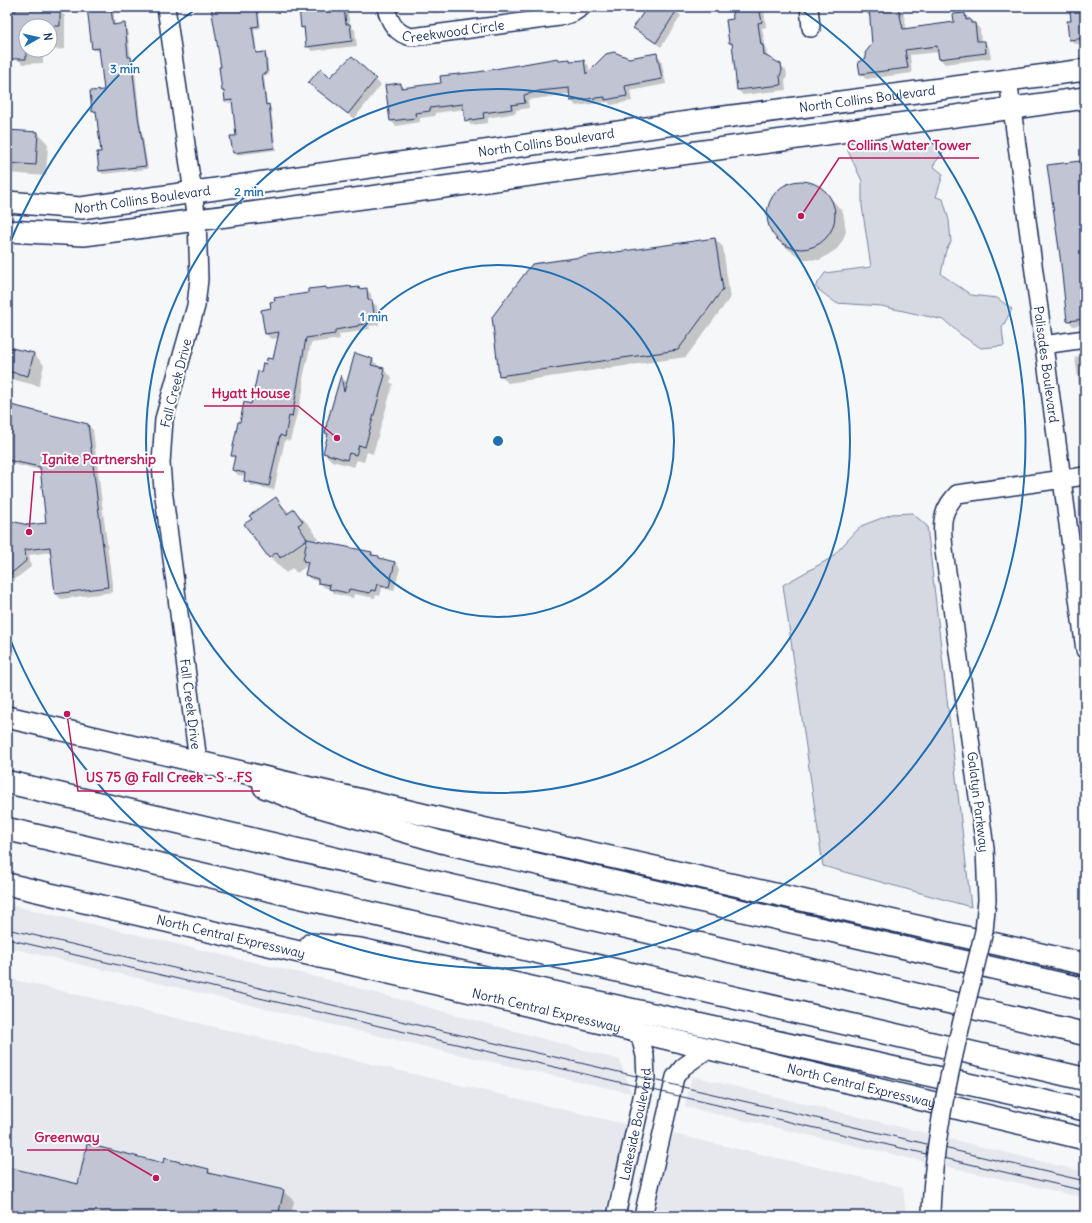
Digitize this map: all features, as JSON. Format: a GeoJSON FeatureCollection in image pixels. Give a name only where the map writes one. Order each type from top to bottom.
{"type":"FeatureCollection","features":[{"type":"Feature","properties":{"kind":"highway"},"geometry":{"type":"LineString","coordinates":[[7,782],[1085,1034]]}},
{"type":"Feature","properties":{"kind":"highway"},"geometry":{"type":"LineString","coordinates":[[7,829],[1085,1079]]}},
{"type":"Feature","properties":{"kind":"main road","name":"North Collins Boulevard"},"geometry":{"type":"LineString","coordinates":[[7,202],[82,208],[426,158],[1008,79],[1085,70]]}},
{"type":"Feature","properties":{"kind":"main road"},"geometry":{"type":"LineString","coordinates":[[7,231],[84,234],[430,189],[1011,107],[1085,98]]}},
{"type":"Feature","properties":{"kind":"main road"},"geometry":{"type":"LineString","coordinates":[[717,118],[722,149]]}},
{"type":"Feature","properties":{"kind":"main road"},"geometry":{"type":"LineString","coordinates":[[426,158],[430,189]]}},
{"type":"Feature","properties":{"kind":"main road"},"geometry":{"type":"LineString","coordinates":[[7,716],[464,824],[1085,964]]}},
{"type":"Feature","properties":{"kind":"main road"},"geometry":{"type":"LineString","coordinates":[[198,761],[303,802],[441,842],[1085,989]]}},
{"type":"Feature","properties":{"kind":"main road","name":"North Central Expressway"},"geometry":{"type":"LineString","coordinates":[[7,884],[234,936],[1085,1139]]}},
{"type":"Feature","properties":{"kind":"main road"},"geometry":{"type":"LineString","coordinates":[[234,936],[360,949],[1085,1110]]}},
{"type":"Feature","properties":{"kind":"street","name":"Fall Creek Drive"},"geometry":{"type":"LineString","coordinates":[[166,7],[197,220],[199,279],[196,306],[164,419],[161,463],[163,489],[198,761]]}},
{"type":"Feature","properties":{"kind":"street","name":"Creekwood Circle"},"geometry":{"type":"LineString","coordinates":[[386,7],[396,30],[403,36],[412,37],[560,17],[573,13],[582,7]]}},
{"type":"Feature","properties":{"kind":"street"},"geometry":{"type":"LineString","coordinates":[[809,7],[811,28]]}},
{"type":"Feature","properties":{"kind":"street","name":"Palisades Boulevard"},"geometry":{"type":"LineString","coordinates":[[1008,79],[1085,650]]}},
{"type":"Feature","properties":{"kind":"street"},"geometry":{"type":"LineString","coordinates":[[1043,345],[1085,339]]}},
{"type":"Feature","properties":{"kind":"street","name":"Galatyn Parkway"},"geometry":{"type":"LineString","coordinates":[[931,1216],[936,1150],[949,1079],[984,931],[987,900],[985,848],[950,593],[944,541],[943,516],[950,502],[957,494],[1085,476]]}},
{"type":"Feature","properties":{"kind":"street","name":"Lakeside Boulevard"},"geometry":{"type":"LineString","coordinates":[[616,1216],[646,1080],[645,1056],[639,1032]]}},
{"type":"Feature","properties":{"kind":"street"},"geometry":{"type":"LineString","coordinates":[[643,1216],[675,1077],[683,1067],[708,1049]]}},
{"type":"Feature","properties":{"kind":"shaded area"},"geometry":{"type":"Polygon","coordinates":[[[950,142],[933,166],[943,174],[936,197],[943,199],[949,220],[951,242],[946,250],[941,274],[971,295],[997,298],[1012,309],[1002,328],[1004,346],[981,348],[961,335],[944,320],[881,306],[836,303],[815,287],[825,273],[871,267],[862,206],[862,181],[847,149],[950,142]]]}},
{"type":"Feature","properties":{"kind":"shaded area"},"geometry":{"type":"Polygon","coordinates":[[[912,513],[927,526],[971,907],[823,866],[783,585],[831,558],[861,526],[892,514],[912,513]]]}},
{"type":"Feature","properties":{"kind":"shaded area"},"geometry":{"type":"Polygon","coordinates":[[[7,904],[329,980],[620,1060],[631,1093],[447,1052],[7,947],[7,904]]]}},
{"type":"Feature","properties":{"kind":"shaded area"},"geometry":{"type":"Polygon","coordinates":[[[7,978],[629,1125],[604,1216],[7,1216],[7,978]]]}},
{"type":"Feature","properties":{"kind":"shaded area"},"geometry":{"type":"Polygon","coordinates":[[[692,1076],[1085,1172],[1085,1198],[685,1107],[692,1076]]]}},
{"type":"Feature","properties":{"kind":"shaded area"},"geometry":{"type":"Polygon","coordinates":[[[673,1134],[903,1187],[906,1216],[652,1216],[673,1134]]]}},
{"type":"Feature","properties":{"kind":"building"},"geometry":{"type":"Polygon","coordinates":[[[87,7],[111,7],[113,25],[125,23],[128,57],[131,57],[146,166],[99,171],[97,152],[101,152],[96,111],[92,112],[90,91],[104,90],[99,48],[92,49],[87,7]]]}},
{"type":"Feature","properties":{"kind":"building"},"geometry":{"type":"Polygon","coordinates":[[[211,7],[257,7],[259,26],[252,27],[256,53],[265,52],[267,73],[262,74],[266,105],[269,104],[274,148],[233,153],[230,136],[236,136],[232,100],[225,101],[224,91],[222,91],[219,67],[221,67],[211,7]]]}},
{"type":"Feature","properties":{"kind":"building"},"geometry":{"type":"Polygon","coordinates":[[[299,7],[344,8],[346,24],[350,24],[352,41],[306,47],[304,27],[301,28],[299,7]]]}},
{"type":"Feature","properties":{"kind":"building"},"geometry":{"type":"Polygon","coordinates":[[[647,7],[679,7],[656,43],[633,28],[647,7]]]}},
{"type":"Feature","properties":{"kind":"building"},"geometry":{"type":"Polygon","coordinates":[[[759,7],[762,22],[758,23],[761,45],[763,45],[764,55],[781,64],[781,85],[737,90],[732,43],[729,43],[726,20],[733,19],[732,8],[759,7]]]}},
{"type":"Feature","properties":{"kind":"building"},"geometry":{"type":"Polygon","coordinates":[[[869,7],[898,7],[903,29],[954,22],[953,14],[965,13],[966,20],[970,19],[971,23],[975,23],[977,41],[985,41],[986,53],[939,59],[937,46],[905,50],[908,68],[860,74],[858,62],[866,58],[865,53],[872,44],[869,7]]]}},
{"type":"Feature","properties":{"kind":"building"},"geometry":{"type":"Polygon","coordinates":[[[1072,7],[1085,7],[1085,38],[1069,40],[1067,21],[1071,21],[1070,11],[1072,11],[1072,7]]]}},
{"type":"Feature","properties":{"kind":"building"},"geometry":{"type":"Polygon","coordinates":[[[16,9],[60,10],[60,26],[58,26],[58,18],[18,18],[18,58],[26,59],[7,59],[7,10],[16,11],[16,9]]]}},
{"type":"Feature","properties":{"kind":"building"},"geometry":{"type":"Polygon","coordinates":[[[614,52],[629,58],[657,53],[662,79],[625,86],[627,96],[605,100],[605,97],[570,101],[569,88],[539,91],[524,95],[525,103],[511,105],[512,109],[483,113],[484,118],[465,121],[463,104],[430,108],[430,111],[415,113],[416,118],[390,121],[385,85],[401,83],[401,88],[441,83],[440,76],[478,72],[558,58],[559,60],[570,59],[570,61],[584,60],[586,74],[606,54],[614,52]]]}},
{"type":"Feature","properties":{"kind":"building"},"geometry":{"type":"Polygon","coordinates":[[[352,56],[376,79],[348,114],[308,83],[321,68],[330,77],[352,56]]]}},
{"type":"Feature","properties":{"kind":"building"},"geometry":{"type":"Polygon","coordinates":[[[7,130],[38,132],[36,165],[7,163],[7,130]]]}},
{"type":"Feature","properties":{"kind":"building"},"geometry":{"type":"Polygon","coordinates":[[[1080,161],[1085,201],[1085,319],[1067,321],[1060,256],[1047,165],[1080,161]]]}},
{"type":"Feature","properties":{"kind":"building"},"geometry":{"type":"Polygon","coordinates":[[[794,181],[808,181],[820,186],[830,196],[835,208],[835,222],[830,234],[820,244],[808,249],[794,249],[782,244],[772,234],[767,222],[767,208],[772,196],[782,186],[794,181]]]}},
{"type":"Feature","properties":{"kind":"building"},"geometry":{"type":"Polygon","coordinates":[[[715,238],[723,289],[678,350],[499,376],[492,317],[532,264],[715,238]]]}},
{"type":"Feature","properties":{"kind":"building"},"geometry":{"type":"Polygon","coordinates":[[[351,286],[351,288],[359,287],[359,289],[367,288],[368,300],[372,300],[375,320],[365,321],[365,324],[358,326],[335,330],[335,334],[306,338],[292,417],[289,416],[285,437],[280,435],[269,486],[244,481],[245,473],[232,470],[235,456],[231,456],[238,422],[240,422],[244,402],[251,404],[258,371],[261,372],[263,363],[266,364],[267,358],[273,359],[279,332],[265,334],[261,310],[271,308],[270,302],[275,301],[274,298],[308,293],[308,289],[326,287],[327,289],[351,286]]]}},
{"type":"Feature","properties":{"kind":"building"},"geometry":{"type":"Polygon","coordinates":[[[7,347],[34,353],[28,376],[7,371],[7,347]]]}},
{"type":"Feature","properties":{"kind":"building"},"geometry":{"type":"Polygon","coordinates":[[[355,353],[373,359],[371,365],[384,368],[383,374],[385,375],[365,447],[359,445],[356,455],[349,453],[347,460],[323,453],[328,434],[325,433],[327,423],[341,375],[344,392],[355,353]]]}},
{"type":"Feature","properties":{"kind":"building"},"geometry":{"type":"Polygon","coordinates":[[[7,404],[88,424],[108,587],[55,594],[50,547],[25,550],[26,561],[7,577],[7,520],[28,525],[46,523],[40,467],[7,460],[7,404]]]}},
{"type":"Feature","properties":{"kind":"building"},"geometry":{"type":"Polygon","coordinates":[[[276,497],[287,514],[294,509],[303,522],[298,525],[307,539],[280,558],[277,552],[269,558],[244,524],[252,519],[249,516],[276,497]]]}},
{"type":"Feature","properties":{"kind":"building"},"geometry":{"type":"Polygon","coordinates":[[[307,539],[372,552],[371,555],[379,556],[379,558],[395,562],[389,587],[377,584],[375,591],[371,590],[370,593],[349,589],[348,593],[329,589],[330,585],[318,583],[318,579],[305,575],[308,562],[303,561],[307,539]]]}},
{"type":"Feature","properties":{"kind":"building"},"geometry":{"type":"Polygon","coordinates":[[[87,1144],[163,1163],[164,1158],[209,1169],[208,1173],[284,1190],[278,1216],[7,1216],[7,1167],[78,1184],[87,1144]]]}},
{"type":"Feature","properties":{"kind":"tram line"},"geometry":{"type":"LineString","coordinates":[[7,929],[1085,1181]]}},
{"type":"Feature","properties":{"kind":"tram line"},"geometry":{"type":"LineString","coordinates":[[7,939],[1085,1191]]}},
{"type":"Feature","properties":{"kind":"place","name":"Collins Water Tower"},"geometry":{"type":"Point","coordinates":[801,216]}},
{"type":"Feature","properties":{"kind":"place","name":"Hyatt House"},"geometry":{"type":"Point","coordinates":[337,438]}},
{"type":"Feature","properties":{"kind":"place","name":"Ignite Partnership"},"geometry":{"type":"Point","coordinates":[29,532]}},
{"type":"Feature","properties":{"kind":"place","name":"US 75 @ Fall Creek - S - FS"},"geometry":{"type":"Point","coordinates":[67,714]}},
{"type":"Feature","properties":{"kind":"place","name":"Greenway"},"geometry":{"type":"Point","coordinates":[156,1178]}}]}
